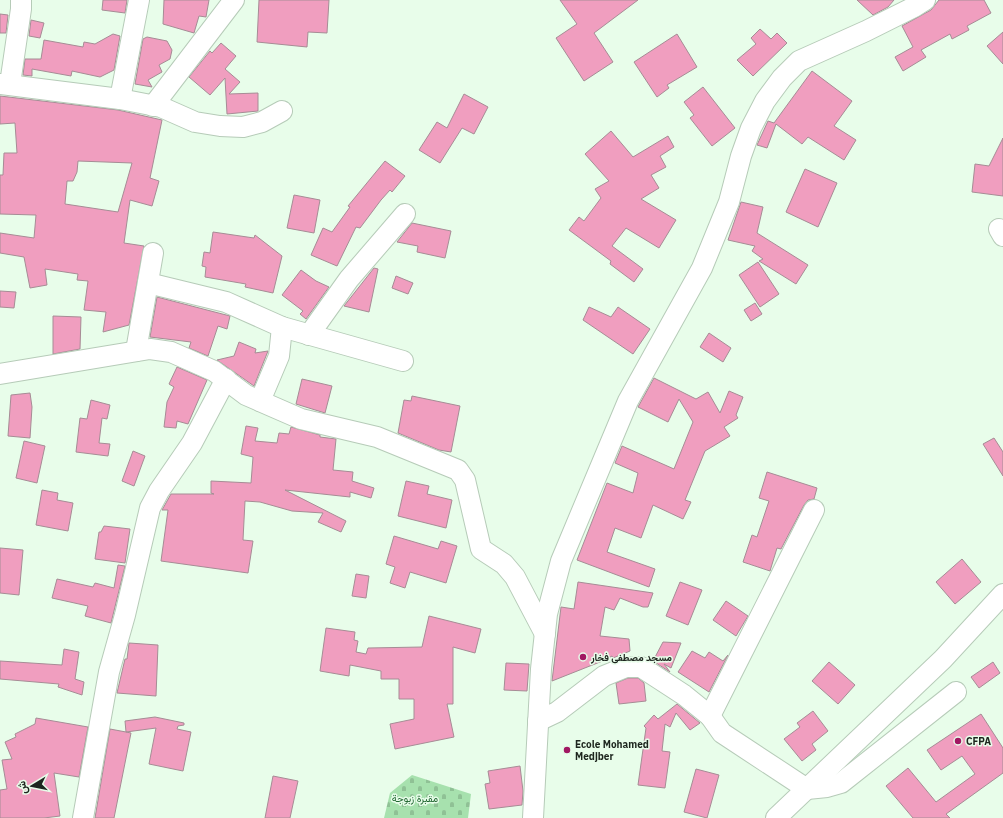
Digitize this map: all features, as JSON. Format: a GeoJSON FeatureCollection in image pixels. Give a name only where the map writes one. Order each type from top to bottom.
{"type":"FeatureCollection","features":[{"type":"Feature","properties":{"kind":"street"},"geometry":{"type":"LineString","coordinates":[[21,0],[21,9],[5,84],[120,99],[153,106],[196,122],[220,126],[243,127],[262,122],[282,111]]}},
{"type":"Feature","properties":{"kind":"street"},"geometry":{"type":"LineString","coordinates":[[120,99],[139,0]]}},
{"type":"Feature","properties":{"kind":"street"},"geometry":{"type":"LineString","coordinates":[[153,106],[234,0]]}},
{"type":"Feature","properties":{"kind":"street"},"geometry":{"type":"LineString","coordinates":[[533,818],[538,721],[547,614],[561,561],[628,401],[702,268],[729,202],[744,149],[765,101],[782,78],[799,61],[866,31],[925,0]]}},
{"type":"Feature","properties":{"kind":"street"},"geometry":{"type":"LineString","coordinates":[[309,335],[349,279],[405,214]]}},
{"type":"Feature","properties":{"kind":"street"},"geometry":{"type":"LineString","coordinates":[[136,351],[153,252]]}},
{"type":"Feature","properties":{"kind":"street"},"geometry":{"type":"LineString","coordinates":[[148,283],[226,302],[282,327],[403,361]]}},
{"type":"Feature","properties":{"kind":"street"},"geometry":{"type":"LineString","coordinates":[[260,401],[279,356],[282,327]]}},
{"type":"Feature","properties":{"kind":"street"},"geometry":{"type":"LineString","coordinates":[[0,374],[150,349],[171,352],[214,371],[246,395],[301,419],[377,437],[458,470],[466,480],[481,549],[504,564],[515,577],[545,634]]}},
{"type":"Feature","properties":{"kind":"street"},"geometry":{"type":"LineString","coordinates":[[82,818],[109,672],[126,615],[150,508],[159,490],[192,443],[226,379]]}},
{"type":"Feature","properties":{"kind":"street"},"geometry":{"type":"LineString","coordinates":[[710,716],[814,510]]}},
{"type":"Feature","properties":{"kind":"street"},"geometry":{"type":"LineString","coordinates":[[776,818],[943,659],[1003,594]]}},
{"type":"Feature","properties":{"kind":"street"},"geometry":{"type":"LineString","coordinates":[[538,721],[557,712],[604,676],[626,666],[641,668],[684,695],[710,716],[722,733],[807,789],[827,788],[841,783],[956,692]]}},
{"type":"Feature","properties":{"kind":"green space","name":"مقبرة زبوجة"},"geometry":{"type":"Polygon","coordinates":[[[412,775],[471,794],[468,818],[384,818],[390,793],[412,775]]]}},
{"type":"Feature","properties":{"kind":"building"},"geometry":{"type":"Polygon","coordinates":[[[103,0],[127,0],[125,13],[102,10],[103,0]]]}},
{"type":"Feature","properties":{"kind":"building"},"geometry":{"type":"Polygon","coordinates":[[[164,0],[209,0],[206,17],[199,16],[194,33],[163,24],[164,0]]]}},
{"type":"Feature","properties":{"kind":"building"},"geometry":{"type":"Polygon","coordinates":[[[259,0],[329,0],[327,33],[308,32],[307,47],[257,42],[259,0]]]}},
{"type":"Feature","properties":{"kind":"building"},"geometry":{"type":"Polygon","coordinates":[[[560,0],[638,0],[594,33],[613,62],[584,81],[556,38],[577,24],[560,0]]]}},
{"type":"Feature","properties":{"kind":"building"},"geometry":{"type":"Polygon","coordinates":[[[857,0],[894,0],[888,7],[873,15],[857,0]]]}},
{"type":"Feature","properties":{"kind":"building"},"geometry":{"type":"Polygon","coordinates":[[[939,0],[984,0],[991,13],[967,26],[969,30],[952,39],[950,34],[921,50],[926,57],[903,71],[895,57],[913,47],[902,26],[931,10],[939,0]]]}},
{"type":"Feature","properties":{"kind":"building"},"geometry":{"type":"Polygon","coordinates":[[[0,14],[8,15],[6,33],[0,33],[0,14]]]}},
{"type":"Feature","properties":{"kind":"building"},"geometry":{"type":"Polygon","coordinates":[[[31,20],[44,23],[40,38],[29,36],[31,20]]]}},
{"type":"Feature","properties":{"kind":"building"},"geometry":{"type":"Polygon","coordinates":[[[760,29],[771,39],[777,33],[787,43],[753,76],[737,60],[756,44],[751,38],[760,29]]]}},
{"type":"Feature","properties":{"kind":"building"},"geometry":{"type":"Polygon","coordinates":[[[1003,32],[1003,64],[987,46],[1003,32]]]}},
{"type":"Feature","properties":{"kind":"building"},"geometry":{"type":"Polygon","coordinates":[[[113,34],[120,36],[114,70],[100,77],[72,71],[71,76],[32,69],[32,76],[23,75],[25,59],[41,59],[44,40],[83,47],[84,42],[95,44],[113,34]]]}},
{"type":"Feature","properties":{"kind":"building"},"geometry":{"type":"Polygon","coordinates":[[[677,34],[697,67],[667,85],[669,88],[657,97],[634,62],[677,34]]]}},
{"type":"Feature","properties":{"kind":"building"},"geometry":{"type":"Polygon","coordinates":[[[147,37],[167,41],[172,50],[170,59],[159,65],[162,72],[148,80],[152,87],[135,84],[143,39],[147,37]]]}},
{"type":"Feature","properties":{"kind":"building"},"geometry":{"type":"Polygon","coordinates":[[[221,43],[236,56],[225,69],[240,82],[229,94],[258,93],[258,111],[227,114],[225,78],[210,95],[189,77],[210,51],[212,53],[221,43]]]}},
{"type":"Feature","properties":{"kind":"building"},"geometry":{"type":"Polygon","coordinates":[[[812,71],[852,101],[834,126],[856,140],[844,160],[808,137],[802,144],[776,124],[767,148],[757,145],[768,121],[774,123],[812,71]]]}},
{"type":"Feature","properties":{"kind":"building"},"geometry":{"type":"Polygon","coordinates":[[[703,87],[735,128],[712,146],[690,118],[694,115],[684,102],[703,87]]]}},
{"type":"Feature","properties":{"kind":"building"},"geometry":{"type":"Polygon","coordinates":[[[464,94],[488,107],[474,134],[462,128],[440,163],[419,150],[437,122],[447,128],[464,94]]]}},
{"type":"Feature","properties":{"kind":"building"},"geometry":{"type":"Polygon","coordinates":[[[0,96],[118,110],[162,120],[150,178],[159,181],[152,206],[130,200],[124,243],[144,246],[129,325],[103,332],[106,312],[84,310],[88,281],[77,280],[78,274],[45,269],[47,285],[30,288],[24,257],[0,253],[0,233],[34,238],[36,215],[0,214],[0,175],[3,175],[4,153],[17,153],[15,123],[0,124],[0,96]],[[78,161],[77,172],[73,181],[67,181],[65,204],[118,212],[132,163],[78,161]]]}},
{"type":"Feature","properties":{"kind":"building"},"geometry":{"type":"Polygon","coordinates":[[[611,131],[633,157],[668,136],[674,147],[660,156],[666,167],[651,175],[659,188],[641,199],[676,220],[659,248],[626,228],[612,246],[643,269],[634,282],[610,264],[611,261],[569,230],[579,217],[584,221],[601,198],[595,189],[609,181],[585,154],[611,131]]]}},
{"type":"Feature","properties":{"kind":"building"},"geometry":{"type":"Polygon","coordinates":[[[1003,138],[1003,196],[972,192],[975,164],[989,166],[1003,138]]]}},
{"type":"Feature","properties":{"kind":"building"},"geometry":{"type":"Polygon","coordinates":[[[385,161],[405,176],[392,192],[390,190],[381,200],[360,228],[356,227],[337,266],[311,255],[323,228],[332,232],[350,207],[348,206],[385,161]]]}},
{"type":"Feature","properties":{"kind":"building"},"geometry":{"type":"Polygon","coordinates":[[[805,169],[837,183],[818,227],[786,212],[805,169]]]}},
{"type":"Feature","properties":{"kind":"building"},"geometry":{"type":"Polygon","coordinates":[[[294,195],[320,200],[314,233],[287,228],[294,195]]]}},
{"type":"Feature","properties":{"kind":"building"},"geometry":{"type":"Polygon","coordinates":[[[741,202],[763,207],[757,233],[808,265],[796,284],[759,261],[763,259],[752,251],[755,246],[728,240],[741,202]]]}},
{"type":"Feature","properties":{"kind":"building"},"geometry":{"type":"Polygon","coordinates":[[[412,223],[451,231],[445,258],[417,252],[418,246],[397,242],[412,223]]]}},
{"type":"Feature","properties":{"kind":"building"},"geometry":{"type":"Polygon","coordinates":[[[213,232],[254,238],[255,235],[282,256],[273,293],[245,287],[246,284],[205,277],[206,267],[202,266],[204,252],[210,253],[213,232]]]}},
{"type":"Feature","properties":{"kind":"building"},"geometry":{"type":"Polygon","coordinates":[[[758,262],[779,294],[760,307],[739,275],[758,262]]]}},
{"type":"Feature","properties":{"kind":"building"},"geometry":{"type":"Polygon","coordinates":[[[374,268],[378,269],[369,312],[344,306],[374,268]]]}},
{"type":"Feature","properties":{"kind":"building"},"geometry":{"type":"Polygon","coordinates":[[[301,270],[316,281],[329,287],[306,319],[300,314],[303,311],[282,295],[301,270]]]}},
{"type":"Feature","properties":{"kind":"building"},"geometry":{"type":"Polygon","coordinates":[[[396,276],[413,283],[408,294],[392,288],[396,276]]]}},
{"type":"Feature","properties":{"kind":"building"},"geometry":{"type":"Polygon","coordinates":[[[0,291],[16,292],[14,308],[0,307],[0,291]]]}},
{"type":"Feature","properties":{"kind":"building"},"geometry":{"type":"Polygon","coordinates":[[[157,297],[230,316],[227,329],[218,326],[208,356],[189,348],[191,342],[150,337],[157,297]]]}},
{"type":"Feature","properties":{"kind":"building"},"geometry":{"type":"Polygon","coordinates":[[[755,303],[762,314],[751,321],[744,310],[755,303]]]}},
{"type":"Feature","properties":{"kind":"building"},"geometry":{"type":"Polygon","coordinates":[[[589,307],[611,317],[618,307],[650,329],[633,354],[583,320],[589,307]]]}},
{"type":"Feature","properties":{"kind":"building"},"geometry":{"type":"Polygon","coordinates":[[[53,316],[81,317],[80,349],[53,354],[53,316]]]}},
{"type":"Feature","properties":{"kind":"building"},"geometry":{"type":"Polygon","coordinates":[[[709,333],[731,348],[723,362],[700,347],[709,333]]]}},
{"type":"Feature","properties":{"kind":"building"},"geometry":{"type":"Polygon","coordinates":[[[239,342],[256,349],[255,353],[268,351],[254,386],[217,360],[234,356],[239,342]]]}},
{"type":"Feature","properties":{"kind":"building"},"geometry":{"type":"Polygon","coordinates":[[[177,367],[207,380],[188,424],[177,421],[176,428],[164,427],[167,402],[174,387],[169,384],[177,367]]]}},
{"type":"Feature","properties":{"kind":"building"},"geometry":{"type":"Polygon","coordinates":[[[654,378],[696,399],[708,392],[720,413],[729,391],[743,397],[736,415],[738,418],[724,427],[730,436],[705,451],[685,500],[691,502],[683,519],[653,505],[641,538],[615,528],[607,552],[655,569],[649,587],[577,560],[607,483],[633,493],[638,473],[615,463],[622,446],[674,469],[693,422],[679,399],[668,422],[638,407],[654,378]]]}},
{"type":"Feature","properties":{"kind":"building"},"geometry":{"type":"Polygon","coordinates":[[[302,379],[332,386],[325,413],[296,404],[302,379]]]}},
{"type":"Feature","properties":{"kind":"building"},"geometry":{"type":"Polygon","coordinates":[[[30,393],[32,407],[30,438],[8,436],[11,395],[30,393]]]}},
{"type":"Feature","properties":{"kind":"building"},"geometry":{"type":"Polygon","coordinates":[[[412,396],[460,406],[451,452],[439,450],[398,433],[404,400],[411,401],[412,396]]]}},
{"type":"Feature","properties":{"kind":"building"},"geometry":{"type":"Polygon","coordinates":[[[91,400],[110,405],[107,419],[102,418],[99,443],[110,444],[108,456],[76,452],[80,418],[87,419],[91,400]]]}},
{"type":"Feature","properties":{"kind":"building"},"geometry":{"type":"Polygon","coordinates":[[[246,426],[258,428],[255,441],[277,443],[279,433],[289,434],[291,427],[320,435],[320,437],[336,439],[333,470],[353,472],[352,481],[374,488],[371,498],[350,492],[350,497],[285,490],[346,521],[341,532],[318,522],[323,513],[292,511],[260,502],[245,501],[243,540],[253,541],[248,573],[161,561],[168,510],[162,510],[171,494],[214,494],[211,493],[211,481],[251,483],[253,457],[241,454],[246,426]]]}},
{"type":"Feature","properties":{"kind":"building"},"geometry":{"type":"Polygon","coordinates":[[[994,438],[1003,452],[1003,476],[983,444],[994,438]]]}},
{"type":"Feature","properties":{"kind":"building"},"geometry":{"type":"Polygon","coordinates":[[[24,441],[45,446],[37,483],[16,478],[24,441]]]}},
{"type":"Feature","properties":{"kind":"building"},"geometry":{"type":"Polygon","coordinates":[[[133,451],[145,456],[134,486],[122,481],[133,451]]]}},
{"type":"Feature","properties":{"kind":"building"},"geometry":{"type":"Polygon","coordinates":[[[767,472],[817,488],[814,499],[808,500],[804,505],[781,549],[777,548],[770,571],[743,562],[752,535],[757,537],[769,501],[759,498],[767,472]]]}},
{"type":"Feature","properties":{"kind":"building"},"geometry":{"type":"Polygon","coordinates":[[[406,481],[429,486],[427,494],[452,500],[446,528],[398,516],[406,481]]]}},
{"type":"Feature","properties":{"kind":"building"},"geometry":{"type":"Polygon","coordinates":[[[42,490],[58,493],[57,500],[73,503],[68,531],[36,525],[42,490]]]}},
{"type":"Feature","properties":{"kind":"building"},"geometry":{"type":"Polygon","coordinates":[[[104,526],[130,529],[125,563],[95,559],[99,532],[101,532],[104,526]]]}},
{"type":"Feature","properties":{"kind":"building"},"geometry":{"type":"Polygon","coordinates":[[[394,536],[438,549],[441,541],[457,546],[446,583],[410,572],[405,588],[390,583],[395,567],[386,564],[394,536]]]}},
{"type":"Feature","properties":{"kind":"building"},"geometry":{"type":"Polygon","coordinates":[[[0,548],[23,550],[19,595],[0,593],[0,548]]]}},
{"type":"Feature","properties":{"kind":"building"},"geometry":{"type":"Polygon","coordinates":[[[962,559],[981,582],[955,604],[936,582],[962,559]]]}},
{"type":"Feature","properties":{"kind":"building"},"geometry":{"type":"Polygon","coordinates":[[[118,565],[125,566],[111,623],[85,616],[88,606],[52,598],[57,579],[93,587],[95,583],[114,588],[118,565]]]}},
{"type":"Feature","properties":{"kind":"building"},"geometry":{"type":"Polygon","coordinates":[[[356,574],[369,576],[366,598],[352,596],[356,574]]]}},
{"type":"Feature","properties":{"kind":"building"},"geometry":{"type":"Polygon","coordinates":[[[578,582],[653,593],[648,607],[643,607],[620,598],[614,610],[605,607],[600,636],[629,639],[630,651],[613,658],[612,656],[552,681],[561,607],[574,609],[578,582]]]}},
{"type":"Feature","properties":{"kind":"building"},"geometry":{"type":"Polygon","coordinates":[[[680,582],[702,590],[688,625],[666,616],[680,582]]]}},
{"type":"Feature","properties":{"kind":"building"},"geometry":{"type":"Polygon","coordinates":[[[726,601],[748,616],[736,636],[713,620],[726,601]]]}},
{"type":"Feature","properties":{"kind":"building"},"geometry":{"type":"Polygon","coordinates":[[[429,616],[481,629],[475,653],[453,647],[453,704],[447,704],[454,737],[395,749],[390,724],[414,719],[414,699],[399,699],[399,679],[381,679],[381,671],[350,665],[349,676],[320,671],[326,628],[355,632],[354,640],[358,641],[356,652],[366,654],[368,648],[422,647],[429,616]]]}},
{"type":"Feature","properties":{"kind":"building"},"geometry":{"type":"Polygon","coordinates":[[[663,642],[681,643],[671,668],[664,664],[670,672],[653,661],[663,642]]]}},
{"type":"Feature","properties":{"kind":"building"},"geometry":{"type":"Polygon","coordinates":[[[129,643],[158,645],[156,696],[117,693],[125,659],[127,659],[129,643]]]}},
{"type":"Feature","properties":{"kind":"building"},"geometry":{"type":"Polygon","coordinates":[[[64,649],[79,652],[75,679],[84,682],[82,695],[58,687],[59,684],[0,679],[0,661],[62,665],[64,649]]]}},
{"type":"Feature","properties":{"kind":"building"},"geometry":{"type":"Polygon","coordinates":[[[692,651],[705,658],[709,652],[723,661],[728,655],[709,692],[678,672],[692,651]]]}},
{"type":"Feature","properties":{"kind":"building"},"geometry":{"type":"Polygon","coordinates":[[[829,662],[855,685],[838,704],[812,681],[829,662]]]}},
{"type":"Feature","properties":{"kind":"building"},"geometry":{"type":"Polygon","coordinates":[[[993,662],[1000,673],[979,688],[971,677],[993,662]]]}},
{"type":"Feature","properties":{"kind":"building"},"geometry":{"type":"Polygon","coordinates":[[[506,663],[529,664],[527,691],[504,690],[506,663]]]}},
{"type":"Feature","properties":{"kind":"building"},"geometry":{"type":"Polygon","coordinates":[[[628,678],[638,678],[644,683],[646,701],[619,704],[616,683],[628,678]]]}},
{"type":"Feature","properties":{"kind":"building"},"geometry":{"type":"Polygon","coordinates":[[[677,704],[700,723],[690,730],[676,713],[670,727],[665,724],[662,751],[670,752],[665,788],[638,785],[646,728],[644,726],[654,715],[658,719],[677,704]]]}},
{"type":"Feature","properties":{"kind":"building"},"geometry":{"type":"Polygon","coordinates":[[[813,711],[828,731],[812,744],[816,750],[802,761],[784,739],[800,727],[797,723],[813,711]]]}},
{"type":"Feature","properties":{"kind":"building"},"geometry":{"type":"Polygon","coordinates":[[[981,714],[1003,748],[1003,773],[946,814],[950,818],[913,818],[886,786],[908,768],[936,802],[975,774],[962,756],[941,770],[927,750],[981,714]]]}},
{"type":"Feature","properties":{"kind":"building"},"geometry":{"type":"Polygon","coordinates":[[[155,717],[184,723],[184,725],[178,726],[177,729],[191,732],[183,771],[149,764],[156,728],[126,732],[125,721],[155,717]]]}},
{"type":"Feature","properties":{"kind":"building"},"geometry":{"type":"Polygon","coordinates":[[[36,718],[88,727],[79,777],[54,773],[60,816],[44,818],[0,818],[0,790],[7,789],[2,760],[12,759],[5,742],[16,737],[15,734],[35,724],[36,718]]]}},
{"type":"Feature","properties":{"kind":"building"},"geometry":{"type":"Polygon","coordinates":[[[110,729],[131,733],[114,818],[95,818],[110,729]]]}},
{"type":"Feature","properties":{"kind":"building"},"geometry":{"type":"Polygon","coordinates":[[[520,766],[523,791],[522,805],[489,809],[485,784],[490,783],[488,771],[520,766]]]}},
{"type":"Feature","properties":{"kind":"building"},"geometry":{"type":"Polygon","coordinates":[[[696,769],[719,775],[707,818],[684,812],[696,769]]]}},
{"type":"Feature","properties":{"kind":"building"},"geometry":{"type":"Polygon","coordinates":[[[273,776],[298,781],[290,818],[265,818],[273,776]]]}},
{"type":"Feature","properties":{"kind":"place","name":"مسجد مصطفى فخار"},"geometry":{"type":"Point","coordinates":[583,657]}},
{"type":"Feature","properties":{"kind":"place","name":"CFPA"},"geometry":{"type":"Point","coordinates":[958,741]}},
{"type":"Feature","properties":{"kind":"place","name":"Ecole Mohamed Medjber"},"geometry":{"type":"Point","coordinates":[567,750]}}]}
